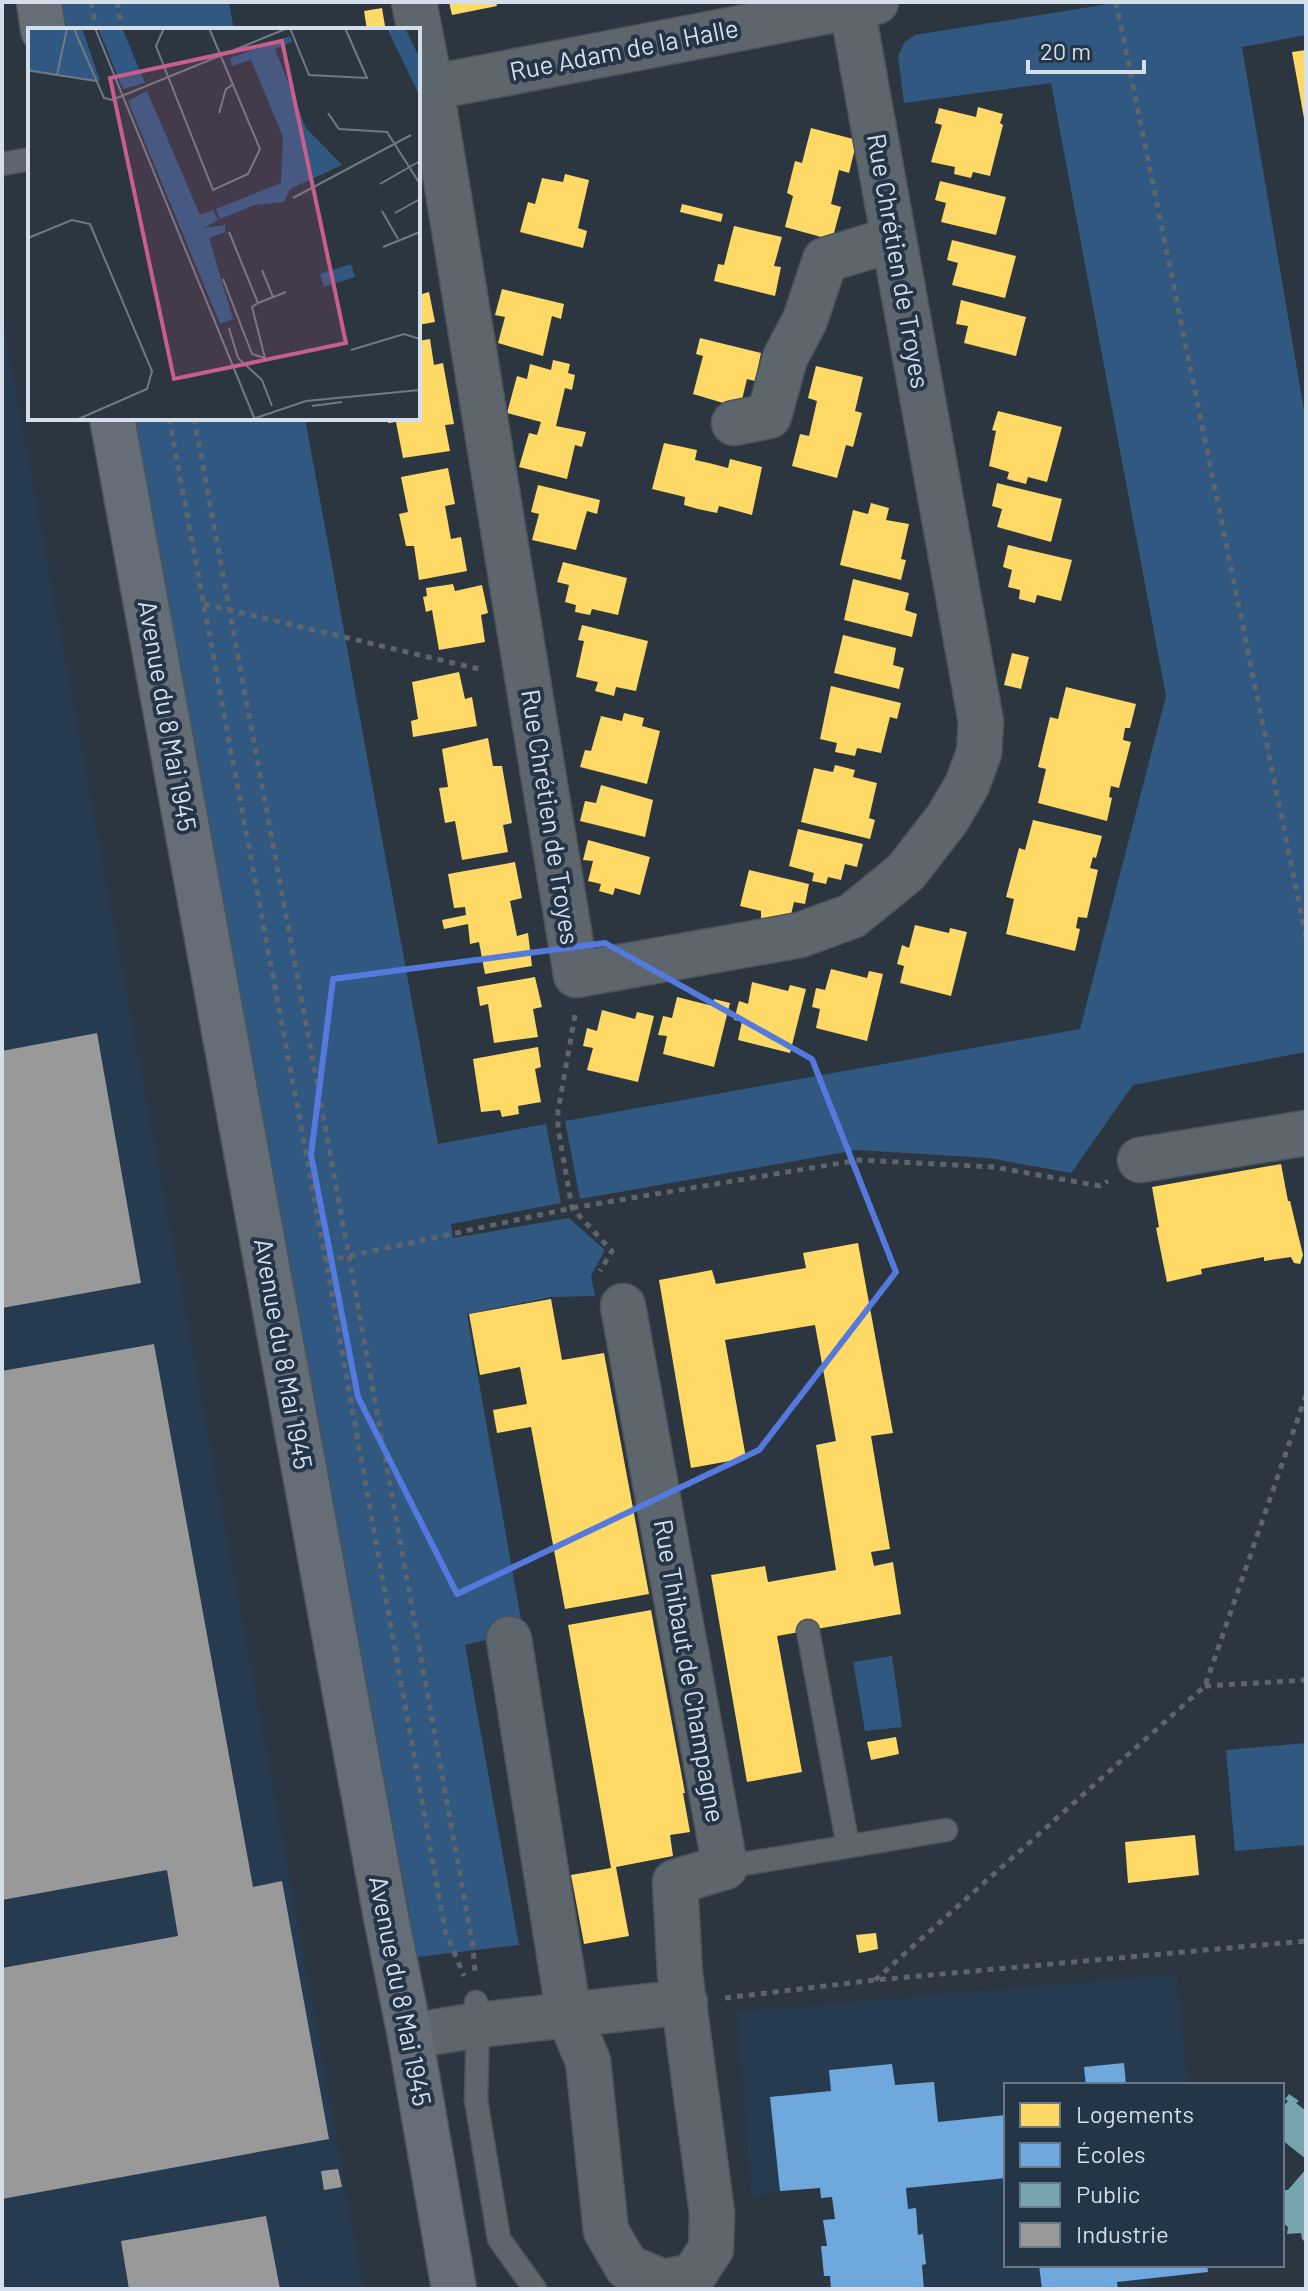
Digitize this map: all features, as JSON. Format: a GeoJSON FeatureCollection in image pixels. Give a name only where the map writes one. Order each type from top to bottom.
{"type":"FeatureCollection","features":[{"type":"Feature","properties":{"kind":"street"},"geometry":{"type":"LineString","coordinates":[[39,2],[43,28]]}},
{"type":"Feature","properties":{"kind":"street","name":"Rue Chrétien de Troyes"},"geometry":{"type":"LineString","coordinates":[[414,2],[417,28]]}},
{"type":"Feature","properties":{"kind":"street","name":"Rue Chrétien de Troyes"},"geometry":{"type":"LineString","coordinates":[[420,54],[576,975],[800,935],[852,916],[906,872],[947,819],[967,785],[979,753],[981,722],[894,239],[860,3]]}},
{"type":"Feature","properties":{"kind":"street","name":"Rue Adam de la Halle"},"geometry":{"type":"LineString","coordinates":[[424,89],[860,3]]}},
{"type":"Feature","properties":{"kind":"street"},"geometry":{"type":"LineString","coordinates":[[734,423],[769,416],[785,358],[805,320],[825,260],[894,239]]}},
{"type":"Feature","properties":{"kind":"street","name":"Avenue du 8 Mai 1945"},"geometry":{"type":"LineString","coordinates":[[112,420],[454,2289]]}},
{"type":"Feature","properties":{"kind":"street"},"geometry":{"type":"LineString","coordinates":[[1140,1160],[1306,1133]]}},
{"type":"Feature","properties":{"kind":"street","name":"Rue Thibaut de Champagne"},"geometry":{"type":"LineString","coordinates":[[623,1306],[725,1867]]}},
{"type":"Feature","properties":{"kind":"street"},"geometry":{"type":"LineString","coordinates":[[509,1639],[569,2016],[588,2061],[606,2231],[627,2267],[663,2282],[693,2276],[711,2249],[712,2213],[680,1974],[675,1882],[725,1867]]}},
{"type":"Feature","properties":{"kind":"street"},"geometry":{"type":"LineString","coordinates":[[410,2036],[477,2014],[569,2016],[685,2002]]}},
{"type":"Feature","properties":{"kind":"lane"},"geometry":{"type":"LineString","coordinates":[[2,164],[28,159]]}},
{"type":"Feature","properties":{"kind":"lane"},"geometry":{"type":"LineString","coordinates":[[808,1631],[848,1846]]}},
{"type":"Feature","properties":{"kind":"lane"},"geometry":{"type":"LineString","coordinates":[[725,1867],[946,1830]]}},
{"type":"Feature","properties":{"kind":"lane"},"geometry":{"type":"LineString","coordinates":[[477,2014],[476,2100],[499,2239],[535,2289]]}},
{"type":"Feature","properties":{"kind":"path"},"geometry":{"type":"LineString","coordinates":[[91,2],[96,28]]}},
{"type":"Feature","properties":{"kind":"path"},"geometry":{"type":"LineString","coordinates":[[117,2],[122,28]]}},
{"type":"Feature","properties":{"kind":"path"},"geometry":{"type":"LineString","coordinates":[[1116,2],[1306,937]]}},
{"type":"Feature","properties":{"kind":"path"},"geometry":{"type":"LineString","coordinates":[[169,420],[326,1261],[445,1930],[477,2014]]}},
{"type":"Feature","properties":{"kind":"path"},"geometry":{"type":"LineString","coordinates":[[194,420],[473,1947],[477,2014]]}},
{"type":"Feature","properties":{"kind":"path"},"geometry":{"type":"LineString","coordinates":[[204,604],[527,680]]}},
{"type":"Feature","properties":{"kind":"path"},"geometry":{"type":"LineString","coordinates":[[576,975],[577,1002],[558,1111],[558,1128],[572,1208],[612,1251],[599,1274],[603,1298],[623,1306]]}},
{"type":"Feature","properties":{"kind":"path"},"geometry":{"type":"LineString","coordinates":[[326,1261],[572,1208],[859,1160],[994,1167],[1100,1186],[1140,1160]]}},
{"type":"Feature","properties":{"kind":"path"},"geometry":{"type":"LineString","coordinates":[[875,1980],[1205,1686],[1306,1395]]}},
{"type":"Feature","properties":{"kind":"path"},"geometry":{"type":"LineString","coordinates":[[1205,1686],[1306,1680]]}},
{"type":"Feature","properties":{"kind":"path"},"geometry":{"type":"LineString","coordinates":[[685,2002],[875,1980],[1306,1941]]}},
{"type":"Feature","properties":{"kind":"highlighted area"},"geometry":{"type":"Polygon","coordinates":[[[605,943],[812,1059],[896,1272],[759,1450],[457,1594],[358,1397],[311,1155],[333,979],[605,943]]]}},
{"type":"Feature","properties":{"kind":"shaded area"},"geometry":{"type":"Polygon","coordinates":[[[57,2],[229,2],[234,28],[62,28],[57,2]]]}},
{"type":"Feature","properties":{"kind":"shaded area"},"geometry":{"type":"Polygon","coordinates":[[[1121,2],[1306,2],[1306,35],[1242,47],[1306,422],[1306,1052],[1133,1085],[1071,1173],[989,1158],[857,1150],[580,1199],[565,1121],[1080,1029],[1166,696],[1051,83],[904,103],[898,56],[904,43],[915,35],[1121,2]]]}},
{"type":"Feature","properties":{"kind":"shaded area"},"geometry":{"type":"Polygon","coordinates":[[[2,313],[285,1849],[364,2289],[2,2289],[2,313]]]}},
{"type":"Feature","properties":{"kind":"shaded area"},"geometry":{"type":"Polygon","coordinates":[[[135,420],[305,420],[438,1144],[546,1124],[561,1203],[451,1224],[453,1238],[569,1218],[605,1250],[591,1276],[595,1296],[551,1297],[467,1314],[523,1631],[465,1645],[519,1945],[417,1957],[135,420]]]}},
{"type":"Feature","properties":{"kind":"shaded area"},"geometry":{"type":"Polygon","coordinates":[[[892,1656],[902,1727],[865,1731],[853,1662],[892,1656]]]}},
{"type":"Feature","properties":{"kind":"shaded area"},"geometry":{"type":"Polygon","coordinates":[[[1306,1743],[1306,1845],[1235,1851],[1226,1750],[1306,1743]]]}},
{"type":"Feature","properties":{"kind":"shaded area"},"geometry":{"type":"Polygon","coordinates":[[[1176,1974],[1189,2083],[1004,2083],[1004,2267],[1207,2267],[1208,2272],[1149,2279],[1148,2289],[831,2289],[830,2276],[824,2276],[821,2246],[826,2245],[823,2220],[835,2219],[832,2198],[821,2198],[820,2188],[780,2191],[752,2198],[736,2012],[1176,1974]]]}},
{"type":"Feature","properties":{"kind":"building: Logements"},"geometry":{"type":"Polygon","coordinates":[[[449,2],[496,2],[497,6],[452,15],[449,2]]]}},
{"type":"Feature","properties":{"kind":"building: Logements"},"geometry":{"type":"Polygon","coordinates":[[[382,8],[385,26],[367,28],[364,11],[382,8]]]}},
{"type":"Feature","properties":{"kind":"building: Logements"},"geometry":{"type":"Polygon","coordinates":[[[1306,50],[1306,118],[1304,118],[1292,52],[1306,50]]]}},
{"type":"Feature","properties":{"kind":"building: Logements"},"geometry":{"type":"Polygon","coordinates":[[[978,107],[1003,114],[990,176],[973,172],[971,178],[954,174],[955,167],[931,162],[942,125],[935,123],[939,108],[976,117],[978,107]]]}},
{"type":"Feature","properties":{"kind":"building: Logements"},"geometry":{"type":"Polygon","coordinates":[[[811,128],[857,140],[849,173],[839,170],[831,204],[841,207],[832,240],[785,227],[793,196],[787,193],[795,161],[802,163],[811,128]]]}},
{"type":"Feature","properties":{"kind":"building: Logements"},"geometry":{"type":"Polygon","coordinates":[[[565,174],[589,180],[578,228],[587,231],[583,248],[520,232],[528,202],[535,204],[542,178],[563,182],[565,174]]]}},
{"type":"Feature","properties":{"kind":"building: Logements"},"geometry":{"type":"Polygon","coordinates":[[[940,181],[1006,197],[996,235],[941,222],[946,203],[935,200],[940,181]]]}},
{"type":"Feature","properties":{"kind":"building: Logements"},"geometry":{"type":"Polygon","coordinates":[[[682,204],[723,214],[721,222],[680,212],[682,204]]]}},
{"type":"Feature","properties":{"kind":"building: Logements"},"geometry":{"type":"Polygon","coordinates":[[[734,226],[782,237],[774,266],[781,267],[775,296],[714,281],[718,264],[724,265],[734,226]]]}},
{"type":"Feature","properties":{"kind":"building: Logements"},"geometry":{"type":"Polygon","coordinates":[[[952,240],[1016,256],[1005,298],[952,285],[958,263],[947,260],[952,240]]]}},
{"type":"Feature","properties":{"kind":"building: Logements"},"geometry":{"type":"Polygon","coordinates":[[[420,288],[422,294],[429,292],[435,322],[420,325],[420,288]]]}},
{"type":"Feature","properties":{"kind":"building: Logements"},"geometry":{"type":"Polygon","coordinates":[[[502,289],[564,304],[561,319],[552,316],[543,356],[498,343],[505,317],[495,315],[502,289]]]}},
{"type":"Feature","properties":{"kind":"building: Logements"},"geometry":{"type":"Polygon","coordinates":[[[961,300],[1026,317],[1016,356],[964,343],[968,326],[956,324],[961,300]]]}},
{"type":"Feature","properties":{"kind":"building: Logements"},"geometry":{"type":"Polygon","coordinates":[[[700,338],[761,353],[755,381],[747,379],[740,408],[693,394],[703,356],[696,354],[700,338]]]}},
{"type":"Feature","properties":{"kind":"building: Logements"},"geometry":{"type":"Polygon","coordinates":[[[430,339],[434,365],[443,363],[454,424],[445,425],[450,451],[403,458],[396,422],[388,423],[387,420],[420,420],[420,341],[430,339]]]}},
{"type":"Feature","properties":{"kind":"building: Logements"},"geometry":{"type":"Polygon","coordinates":[[[553,360],[570,364],[568,373],[575,375],[572,390],[565,388],[556,426],[586,432],[582,447],[575,445],[567,479],[519,467],[529,433],[537,435],[541,422],[507,413],[517,376],[527,379],[530,364],[551,370],[553,360]]]}},
{"type":"Feature","properties":{"kind":"building: Logements"},"geometry":{"type":"Polygon","coordinates":[[[816,366],[863,377],[855,411],[862,413],[853,447],[846,445],[837,478],[792,466],[800,434],[809,436],[817,401],[808,398],[816,366]]]}},
{"type":"Feature","properties":{"kind":"building: Logements"},"geometry":{"type":"Polygon","coordinates":[[[998,411],[1062,427],[1047,482],[1028,477],[1026,484],[1007,479],[1009,472],[989,466],[996,431],[992,430],[998,411]]]}},
{"type":"Feature","properties":{"kind":"building: Logements"},"geometry":{"type":"Polygon","coordinates":[[[664,443],[697,450],[695,460],[728,468],[730,459],[762,467],[752,515],[719,506],[717,513],[698,509],[684,505],[685,497],[652,489],[664,443]]]}},
{"type":"Feature","properties":{"kind":"building: Logements"},"geometry":{"type":"Polygon","coordinates":[[[448,468],[455,504],[445,506],[451,539],[461,537],[467,571],[419,580],[414,546],[406,546],[399,514],[408,512],[401,477],[448,468]]]}},
{"type":"Feature","properties":{"kind":"building: Logements"},"geometry":{"type":"Polygon","coordinates":[[[997,483],[1062,499],[1051,542],[997,527],[1002,509],[992,506],[997,483]]]}},
{"type":"Feature","properties":{"kind":"building: Logements"},"geometry":{"type":"Polygon","coordinates":[[[538,485],[600,500],[597,514],[587,511],[576,550],[532,540],[539,514],[531,512],[538,485]]]}},
{"type":"Feature","properties":{"kind":"building: Logements"},"geometry":{"type":"Polygon","coordinates":[[[871,503],[889,508],[886,520],[909,524],[901,559],[906,560],[901,580],[840,565],[853,510],[868,514],[871,503]]]}},
{"type":"Feature","properties":{"kind":"building: Logements"},"geometry":{"type":"Polygon","coordinates":[[[1008,545],[1072,560],[1061,601],[1037,595],[1035,603],[1019,599],[1020,590],[1008,587],[1012,570],[1003,567],[1008,545]]]}},
{"type":"Feature","properties":{"kind":"building: Logements"},"geometry":{"type":"Polygon","coordinates":[[[563,562],[627,578],[618,615],[592,609],[590,615],[575,612],[576,605],[565,602],[569,585],[557,582],[563,562]]]}},
{"type":"Feature","properties":{"kind":"building: Logements"},"geometry":{"type":"Polygon","coordinates":[[[853,579],[909,593],[905,610],[917,614],[912,637],[844,620],[853,579]]]}},
{"type":"Feature","properties":{"kind":"building: Logements"},"geometry":{"type":"Polygon","coordinates":[[[453,584],[455,591],[482,585],[488,613],[481,615],[485,642],[439,650],[432,610],[426,612],[423,597],[427,596],[426,588],[453,584]]]}},
{"type":"Feature","properties":{"kind":"building: Logements"},"geometry":{"type":"Polygon","coordinates":[[[582,625],[648,641],[636,691],[616,687],[614,696],[595,691],[598,682],[576,677],[584,641],[578,640],[582,625]]]}},
{"type":"Feature","properties":{"kind":"building: Logements"},"geometry":{"type":"Polygon","coordinates":[[[843,635],[896,648],[893,665],[904,668],[899,689],[834,673],[843,635]]]}},
{"type":"Feature","properties":{"kind":"building: Logements"},"geometry":{"type":"Polygon","coordinates":[[[1012,653],[1029,657],[1021,689],[1004,685],[1012,653]]]}},
{"type":"Feature","properties":{"kind":"building: Logements"},"geometry":{"type":"Polygon","coordinates":[[[459,672],[465,699],[472,697],[477,726],[413,737],[411,721],[418,719],[412,682],[459,672]]]}},
{"type":"Feature","properties":{"kind":"building: Logements"},"geometry":{"type":"Polygon","coordinates":[[[831,686],[901,703],[897,719],[890,717],[881,753],[857,748],[855,756],[835,752],[837,743],[820,739],[831,686]]]}},
{"type":"Feature","properties":{"kind":"building: Logements"},"geometry":{"type":"Polygon","coordinates":[[[1066,687],[1136,704],[1130,728],[1125,728],[1123,740],[1131,742],[1119,788],[1111,786],[1107,821],[1038,803],[1046,769],[1038,767],[1050,717],[1058,719],[1066,687]]]}},
{"type":"Feature","properties":{"kind":"building: Logements"},"geometry":{"type":"Polygon","coordinates":[[[624,713],[644,718],[642,726],[660,731],[647,784],[580,767],[585,750],[591,751],[601,716],[622,721],[624,713]]]}},
{"type":"Feature","properties":{"kind":"building: Logements"},"geometry":{"type":"Polygon","coordinates":[[[488,738],[493,766],[502,766],[512,823],[503,825],[508,852],[462,860],[455,821],[445,823],[439,788],[448,787],[442,749],[488,738]]]}},
{"type":"Feature","properties":{"kind":"building: Logements"},"geometry":{"type":"Polygon","coordinates":[[[835,765],[855,770],[853,777],[877,783],[869,818],[875,820],[870,839],[801,822],[814,768],[833,772],[835,765]]]}},
{"type":"Feature","properties":{"kind":"building: Logements"},"geometry":{"type":"Polygon","coordinates":[[[601,785],[653,800],[645,837],[580,821],[585,801],[596,803],[601,785]]]}},
{"type":"Feature","properties":{"kind":"building: Logements"},"geometry":{"type":"Polygon","coordinates":[[[1033,820],[1102,836],[1090,868],[1098,870],[1087,918],[1078,917],[1076,928],[1080,929],[1075,951],[1006,934],[1014,899],[1006,897],[1019,848],[1025,850],[1033,820]]]}},
{"type":"Feature","properties":{"kind":"building: Logements"},"geometry":{"type":"Polygon","coordinates":[[[798,829],[863,844],[857,867],[845,864],[841,880],[828,877],[826,884],[812,881],[814,873],[789,866],[798,829]]]}},
{"type":"Feature","properties":{"kind":"building: Logements"},"geometry":{"type":"Polygon","coordinates":[[[588,840],[650,857],[640,895],[615,888],[613,895],[599,891],[601,884],[588,881],[593,861],[583,860],[588,840]]]}},
{"type":"Feature","properties":{"kind":"building: Logements"},"geometry":{"type":"Polygon","coordinates":[[[515,862],[522,898],[510,901],[517,936],[528,933],[532,966],[485,974],[479,942],[470,944],[468,924],[444,929],[442,920],[466,915],[465,907],[454,908],[448,874],[515,862]]]}},
{"type":"Feature","properties":{"kind":"building: Logements"},"geometry":{"type":"Polygon","coordinates":[[[749,870],[809,884],[805,904],[794,902],[790,919],[778,915],[776,924],[761,920],[761,911],[740,906],[749,870]]]}},
{"type":"Feature","properties":{"kind":"building: Logements"},"geometry":{"type":"Polygon","coordinates":[[[915,925],[949,933],[950,928],[967,932],[951,996],[900,983],[904,966],[897,964],[902,945],[909,948],[915,925]]]}},
{"type":"Feature","properties":{"kind":"building: Logements"},"geometry":{"type":"Polygon","coordinates":[[[831,969],[867,978],[869,971],[883,974],[867,1041],[816,1028],[820,1009],[812,1007],[816,988],[825,990],[831,969]]]}},
{"type":"Feature","properties":{"kind":"building: Logements"},"geometry":{"type":"Polygon","coordinates":[[[535,977],[542,1007],[533,1009],[538,1037],[494,1043],[488,1004],[480,1006],[477,987],[535,977]]]}},
{"type":"Feature","properties":{"kind":"building: Logements"},"geometry":{"type":"Polygon","coordinates":[[[752,982],[788,991],[790,985],[806,989],[790,1053],[738,1040],[742,1021],[734,1020],[739,1001],[748,1004],[752,982]]]}},
{"type":"Feature","properties":{"kind":"building: Logements"},"geometry":{"type":"Polygon","coordinates":[[[677,997],[713,1006],[714,999],[730,1003],[714,1067],[663,1054],[667,1036],[658,1035],[663,1016],[672,1018],[677,997]]]}},
{"type":"Feature","properties":{"kind":"building: Logements"},"geometry":{"type":"Polygon","coordinates":[[[602,1010],[635,1019],[637,1012],[654,1016],[638,1082],[587,1070],[593,1048],[583,1046],[587,1028],[597,1031],[602,1010]]]}},
{"type":"Feature","properties":{"kind":"building: Logements"},"geometry":{"type":"Polygon","coordinates":[[[538,1047],[541,1067],[535,1069],[541,1102],[518,1106],[519,1114],[502,1117],[500,1110],[481,1112],[473,1059],[538,1047]]]}},
{"type":"Feature","properties":{"kind":"building: Logements"},"geometry":{"type":"Polygon","coordinates":[[[1281,1164],[1303,1255],[1300,1264],[1294,1263],[1291,1257],[1264,1261],[1264,1257],[1201,1269],[1202,1274],[1167,1282],[1156,1228],[1159,1227],[1152,1187],[1281,1164]]]}},
{"type":"Feature","properties":{"kind":"building: Logements"},"geometry":{"type":"Polygon","coordinates":[[[858,1243],[893,1433],[871,1436],[890,1549],[871,1552],[874,1566],[893,1562],[901,1614],[777,1636],[802,1772],[747,1782],[711,1575],[765,1566],[768,1582],[836,1570],[816,1445],[836,1441],[815,1325],[725,1340],[746,1458],[691,1468],[659,1280],[712,1270],[716,1284],[806,1268],[803,1253],[858,1243]]]}},
{"type":"Feature","properties":{"kind":"building: Logements"},"geometry":{"type":"Polygon","coordinates":[[[551,1299],[562,1360],[604,1353],[649,1594],[565,1609],[531,1427],[497,1433],[493,1410],[527,1404],[520,1367],[480,1375],[469,1314],[551,1299]]]}},
{"type":"Feature","properties":{"kind":"building: Logements"},"geometry":{"type":"Polygon","coordinates":[[[651,1610],[690,1832],[670,1835],[673,1856],[616,1867],[629,1936],[584,1944],[571,1875],[611,1868],[568,1625],[651,1610]]]}},
{"type":"Feature","properties":{"kind":"building: Logements"},"geometry":{"type":"Polygon","coordinates":[[[896,1737],[899,1754],[871,1760],[867,1742],[896,1737]]]}},
{"type":"Feature","properties":{"kind":"building: Logements"},"geometry":{"type":"Polygon","coordinates":[[[1195,1835],[1199,1875],[1128,1883],[1125,1842],[1195,1835]]]}},
{"type":"Feature","properties":{"kind":"building: Logements"},"geometry":{"type":"Polygon","coordinates":[[[876,1933],[878,1949],[859,1953],[856,1935],[876,1933]]]}},
{"type":"Feature","properties":{"kind":"building: Écoles"},"geometry":{"type":"Polygon","coordinates":[[[1124,2063],[1126,2083],[1086,2083],[1084,2067],[1124,2063]]]}},
{"type":"Feature","properties":{"kind":"building: Écoles"},"geometry":{"type":"Polygon","coordinates":[[[892,2064],[895,2085],[934,2082],[938,2122],[1004,2115],[1004,2178],[906,2188],[908,2209],[916,2208],[918,2235],[923,2234],[926,2264],[922,2265],[924,2289],[831,2289],[830,2276],[824,2276],[821,2246],[827,2246],[823,2220],[835,2219],[832,2197],[821,2198],[820,2188],[780,2191],[770,2097],[831,2091],[829,2070],[892,2064]]]}},
{"type":"Feature","properties":{"kind":"building: Écoles"},"geometry":{"type":"Polygon","coordinates":[[[1039,2267],[1207,2267],[1208,2272],[1117,2282],[1118,2289],[1042,2289],[1039,2267]]]}},
{"type":"Feature","properties":{"kind":"building: Public"},"geometry":{"type":"Polygon","coordinates":[[[1289,2094],[1306,2111],[1306,2159],[1284,2142],[1284,2106],[1288,2101],[1285,2099],[1289,2094]]]}},
{"type":"Feature","properties":{"kind":"building: Public"},"geometry":{"type":"Polygon","coordinates":[[[1306,2169],[1306,2243],[1301,2233],[1287,2234],[1284,2190],[1288,2190],[1306,2169]]]}},
{"type":"Feature","properties":{"kind":"building: Industrie"},"geometry":{"type":"Polygon","coordinates":[[[97,1033],[141,1283],[2,1308],[2,1051],[97,1033]]]}},
{"type":"Feature","properties":{"kind":"building: Industrie"},"geometry":{"type":"Polygon","coordinates":[[[154,1344],[253,1887],[282,1881],[329,2139],[2,2199],[2,1968],[178,1936],[167,1870],[2,1900],[2,1371],[154,1344]]]}},
{"type":"Feature","properties":{"kind":"building: Industrie"},"geometry":{"type":"Polygon","coordinates":[[[338,2169],[342,2187],[324,2190],[321,2171],[338,2169]]]}},
{"type":"Feature","properties":{"kind":"building: Industrie"},"geometry":{"type":"Polygon","coordinates":[[[266,2216],[280,2289],[129,2289],[121,2241],[266,2216]]]}}]}
